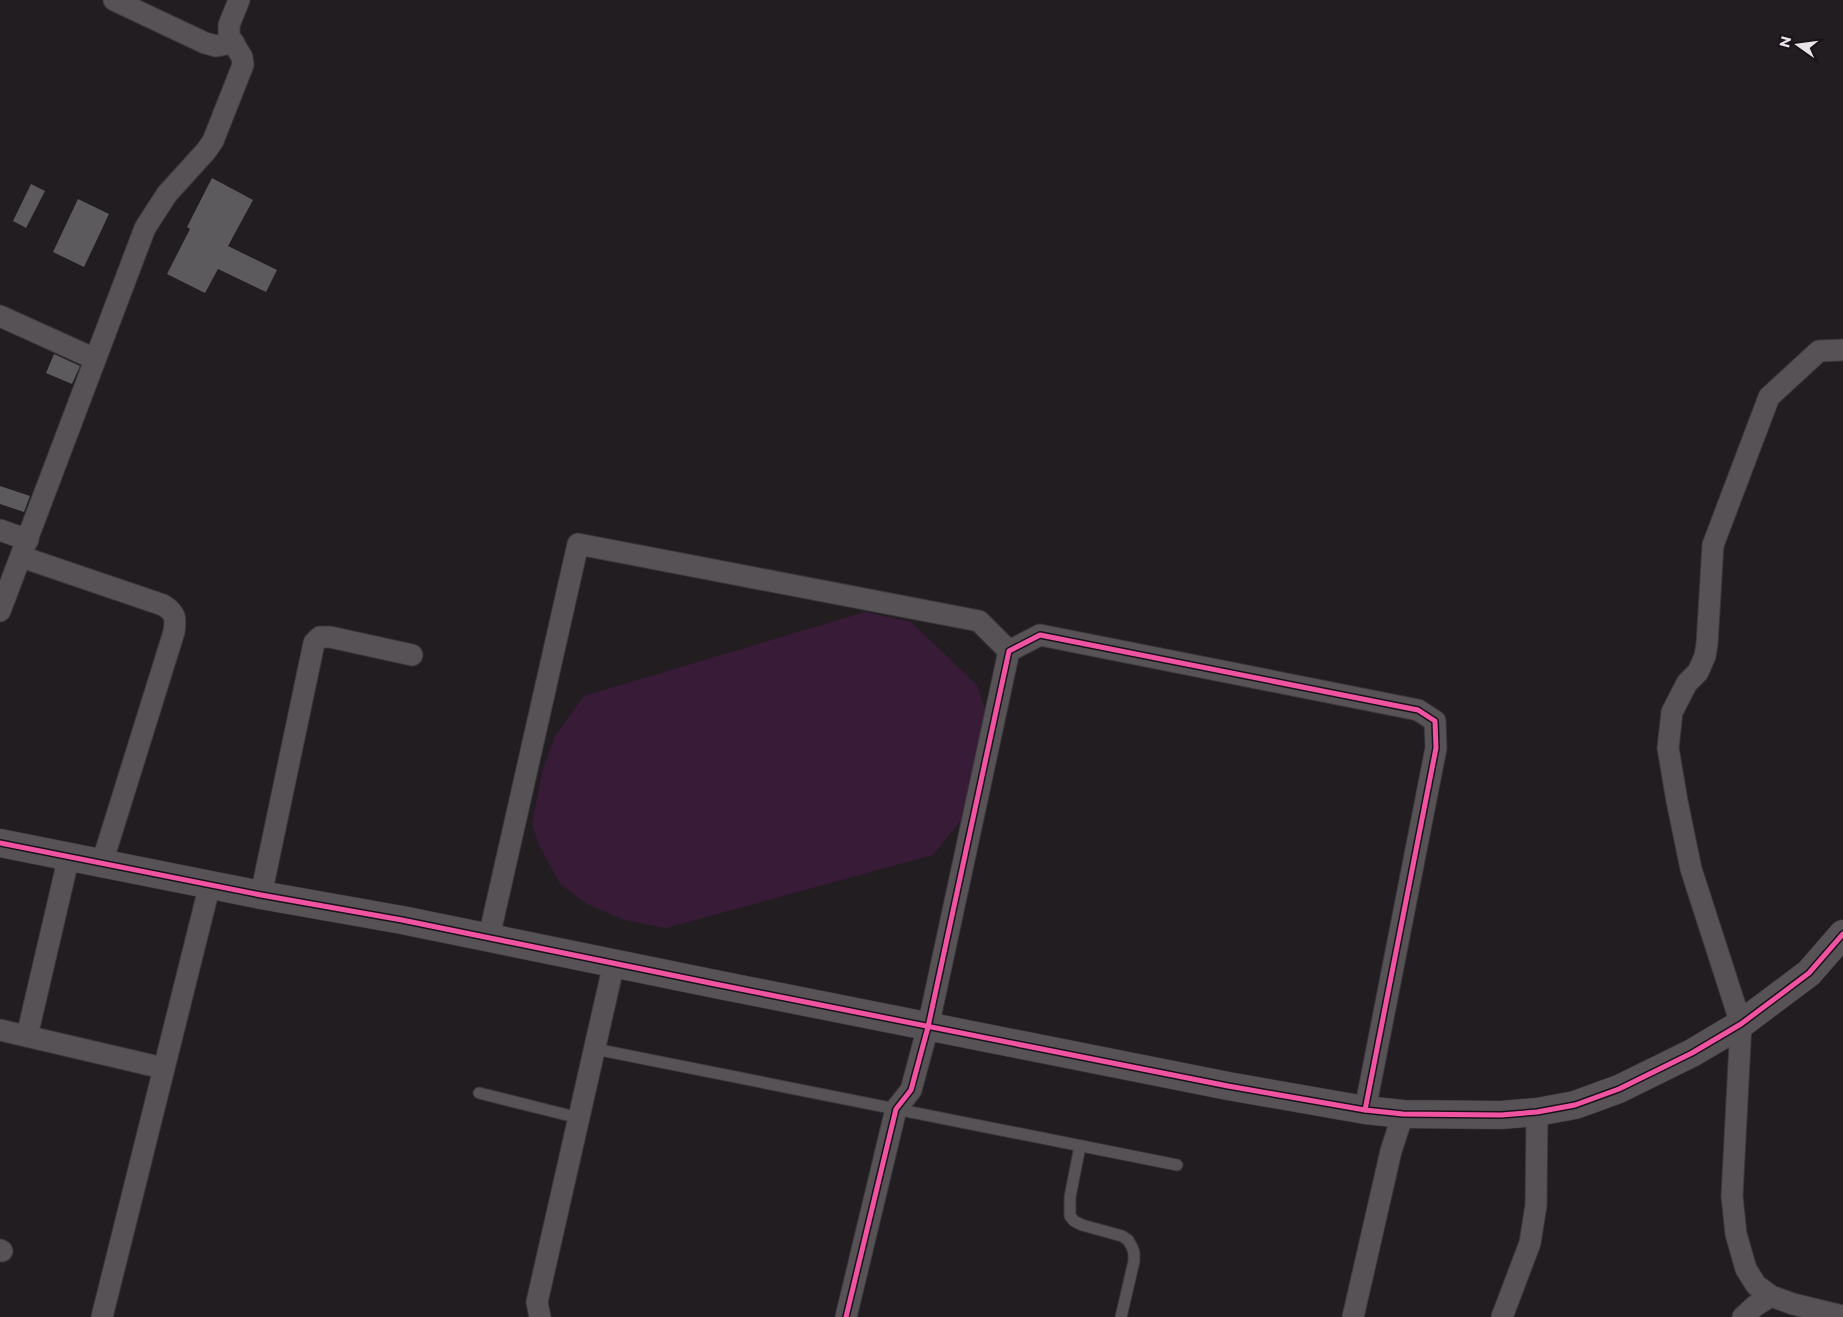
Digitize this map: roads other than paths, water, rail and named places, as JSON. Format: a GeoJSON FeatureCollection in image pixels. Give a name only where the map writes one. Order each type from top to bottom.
{"type":"FeatureCollection","features":[{"type":"Feature","properties":{"kind":"street"},"geometry":{"type":"LineString","coordinates":[[114,0],[205,43],[216,46],[234,43]]}},
{"type":"Feature","properties":{"kind":"street"},"geometry":{"type":"LineString","coordinates":[[0,611],[145,228],[167,194],[206,151],[220,126],[243,65],[242,57],[229,36],[229,25],[239,0]]}},
{"type":"Feature","properties":{"kind":"street"},"geometry":{"type":"LineString","coordinates":[[0,316],[95,359]]}},
{"type":"Feature","properties":{"kind":"street"},"geometry":{"type":"LineString","coordinates":[[1843,350],[1819,351],[1769,398],[1713,545],[1705,656],[1698,672],[1687,683],[1672,712],[1668,748],[1691,869],[1741,1024],[1732,1196],[1735,1225],[1746,1269],[1756,1285],[1771,1296],[1793,1304],[1843,1316]]}},
{"type":"Feature","properties":{"kind":"street"},"geometry":{"type":"LineString","coordinates":[[0,530],[25,549],[164,605],[175,616],[174,632],[102,863]]}},
{"type":"Feature","properties":{"kind":"street"},"geometry":{"type":"LineString","coordinates":[[489,937],[578,544],[978,621],[1009,651]]}},
{"type":"Feature","properties":{"kind":"street"},"geometry":{"type":"LineString","coordinates":[[1009,651],[1040,635],[1418,710],[1435,721],[1436,748],[1365,1110]]}},
{"type":"Feature","properties":{"kind":"street"},"geometry":{"type":"LineString","coordinates":[[261,895],[314,643],[320,637],[330,637],[412,655]]}},
{"type":"Feature","properties":{"kind":"street"},"geometry":{"type":"LineString","coordinates":[[846,1317],[896,1109],[911,1090],[928,1027],[1009,651]]}},
{"type":"Feature","properties":{"kind":"street"},"geometry":{"type":"LineString","coordinates":[[0,843],[261,895],[489,937],[1218,1084],[1365,1110],[1403,1114],[1501,1115],[1537,1112],[1575,1105],[1619,1088],[1692,1053],[1741,1024],[1809,973],[1843,934]]}},
{"type":"Feature","properties":{"kind":"street"},"geometry":{"type":"LineString","coordinates":[[27,1036],[69,856]]}},
{"type":"Feature","properties":{"kind":"street"},"geometry":{"type":"LineString","coordinates":[[102,1317],[210,884]]}},
{"type":"Feature","properties":{"kind":"street"},"geometry":{"type":"LineString","coordinates":[[540,1317],[537,1302],[614,963]]}},
{"type":"Feature","properties":{"kind":"street"},"geometry":{"type":"LineString","coordinates":[[0,1030],[163,1068]]}},
{"type":"Feature","properties":{"kind":"street"},"geometry":{"type":"LineString","coordinates":[[1502,1317],[1530,1243],[1536,1205],[1537,1112]]}},
{"type":"Feature","properties":{"kind":"street"},"geometry":{"type":"LineString","coordinates":[[1353,1317],[1391,1151],[1403,1114]]}},
{"type":"Feature","properties":{"kind":"street"},"geometry":{"type":"LineString","coordinates":[[1744,1317],[1755,1306],[1771,1296]]}},
{"type":"Feature","properties":{"kind":"lane"},"geometry":{"type":"LineString","coordinates":[[595,1049],[1177,1165]]}},
{"type":"Feature","properties":{"kind":"lane"},"geometry":{"type":"LineString","coordinates":[[479,1093],[579,1118]]}},
{"type":"Feature","properties":{"kind":"lane"},"geometry":{"type":"LineString","coordinates":[[1080,1146],[1070,1197],[1070,1216],[1074,1221],[1122,1236],[1128,1240],[1134,1253],[1120,1317]]}}]}
